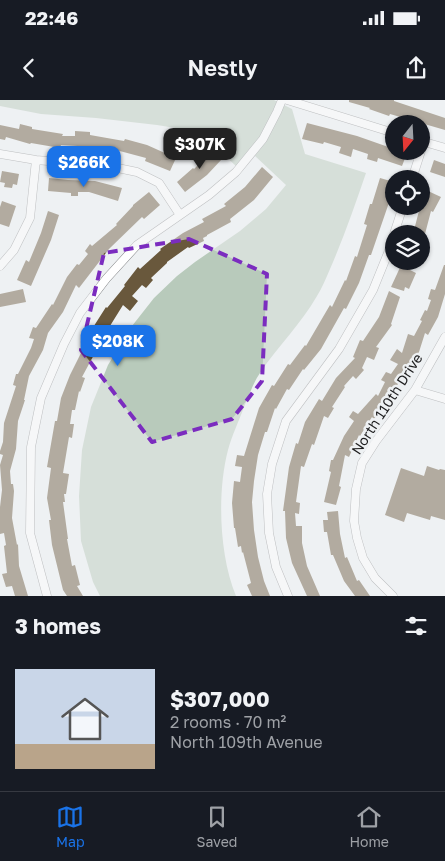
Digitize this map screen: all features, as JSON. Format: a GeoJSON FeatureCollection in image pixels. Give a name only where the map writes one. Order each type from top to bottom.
{"type":"FeatureCollection","features":[{"type":"Feature","properties":{"kind":"street"},"geometry":{"type":"LineString","coordinates":[[47,596],[30,533],[31,448],[41,398],[64,344],[80,312],[106,279],[137,245],[209,195],[236,172],[263,139],[282,100]]}},
{"type":"Feature","properties":{"kind":"street"},"geometry":{"type":"LineString","coordinates":[[287,100],[385,130]]}},
{"type":"Feature","properties":{"kind":"street"},"geometry":{"type":"LineString","coordinates":[[430,147],[445,148]]}},
{"type":"Feature","properties":{"kind":"street"},"geometry":{"type":"LineString","coordinates":[[0,154],[36,160],[108,166],[137,172],[159,183],[180,215]]}},
{"type":"Feature","properties":{"kind":"street"},"geometry":{"type":"LineString","coordinates":[[0,266],[14,250],[30,218],[36,160]]}},
{"type":"Feature","properties":{"kind":"street"},"geometry":{"type":"LineString","coordinates":[[288,596],[276,567],[269,533],[267,494],[272,464],[286,422],[338,349],[373,290],[385,260]]}},
{"type":"Feature","properties":{"kind":"street","name":"North 110th Drive"},"geometry":{"type":"LineString","coordinates":[[393,596],[375,578],[356,538],[354,521],[356,490],[362,463],[376,441],[415,390],[445,337]]}},
{"type":"Feature","properties":{"kind":"street"},"geometry":{"type":"LineString","coordinates":[[415,390],[445,400]]}},
{"type":"Feature","properties":{"kind":"highlighted area"},"geometry":{"type":"Polygon","coordinates":[[[189,239],[267,274],[262,381],[232,419],[152,442],[81,350],[104,253],[189,239]]]}},
{"type":"Feature","properties":{"kind":"green space"},"geometry":{"type":"Polygon","coordinates":[[[0,100],[274,100],[292,109],[305,154],[366,173],[340,245],[321,290],[253,385],[230,444],[224,467],[221,523],[226,562],[236,596],[100,596],[93,582],[81,541],[79,496],[82,450],[91,407],[108,365],[132,326],[154,298],[177,276],[240,231],[266,209],[286,185],[252,153],[238,168],[200,132],[96,118],[41,114],[0,106],[0,100]]]}},
{"type":"Feature","properties":{"kind":"building"},"geometry":{"type":"Polygon","coordinates":[[[349,100],[394,100],[445,118],[445,130],[430,126],[430,115],[386,115],[349,102],[349,100]]]}},
{"type":"Feature","properties":{"kind":"building"},"geometry":{"type":"Polygon","coordinates":[[[307,123],[357,136],[385,146],[385,160],[404,160],[402,166],[378,158],[377,162],[367,159],[368,154],[353,149],[351,157],[339,153],[341,147],[302,139],[307,123]]]}},
{"type":"Feature","properties":{"kind":"building"},"geometry":{"type":"Polygon","coordinates":[[[20,124],[32,127],[32,129],[63,134],[62,136],[75,136],[75,131],[90,132],[90,135],[124,141],[125,139],[147,145],[176,158],[170,171],[145,161],[146,158],[116,150],[116,153],[93,149],[94,147],[61,145],[60,148],[30,144],[6,137],[5,140],[0,139],[0,125],[19,129],[20,124]]]}},
{"type":"Feature","properties":{"kind":"building"},"geometry":{"type":"Polygon","coordinates":[[[209,147],[222,159],[207,175],[185,192],[177,182],[204,159],[201,156],[209,147]]]}},
{"type":"Feature","properties":{"kind":"building"},"geometry":{"type":"Polygon","coordinates":[[[434,160],[445,164],[445,177],[430,172],[434,160]]]}},
{"type":"Feature","properties":{"kind":"building"},"geometry":{"type":"Polygon","coordinates":[[[262,167],[273,177],[254,200],[230,219],[231,222],[207,235],[203,238],[204,241],[188,247],[167,262],[151,278],[153,280],[146,288],[142,285],[132,296],[138,301],[130,311],[123,305],[105,334],[112,337],[107,349],[103,347],[101,353],[96,351],[82,377],[85,378],[79,391],[75,410],[72,410],[70,424],[74,424],[72,438],[69,437],[63,473],[69,474],[66,494],[64,494],[65,502],[63,502],[72,566],[75,565],[80,585],[77,586],[83,596],[67,596],[63,590],[52,545],[49,520],[51,520],[47,498],[51,468],[47,467],[55,421],[57,421],[61,398],[70,375],[83,352],[92,329],[106,307],[125,286],[138,267],[140,269],[160,249],[183,233],[204,222],[202,219],[226,206],[224,204],[245,187],[262,167]]]}},
{"type":"Feature","properties":{"kind":"building"},"geometry":{"type":"Polygon","coordinates":[[[2,171],[19,174],[17,185],[13,184],[12,188],[4,187],[5,183],[0,182],[2,171]]]}},
{"type":"Feature","properties":{"kind":"building"},"geometry":{"type":"Polygon","coordinates":[[[49,178],[95,181],[122,188],[118,201],[89,192],[78,192],[78,196],[71,196],[71,193],[48,191],[49,178]]]}},
{"type":"Feature","properties":{"kind":"building"},"geometry":{"type":"Polygon","coordinates":[[[380,178],[385,179],[385,214],[359,283],[346,309],[344,308],[321,349],[303,369],[289,390],[287,389],[275,408],[267,432],[265,432],[258,455],[252,502],[258,557],[270,596],[252,596],[247,585],[251,583],[243,552],[241,546],[238,547],[234,528],[232,503],[234,481],[240,482],[242,467],[235,466],[237,455],[244,456],[259,408],[272,385],[274,386],[288,364],[290,365],[306,346],[330,305],[332,307],[346,281],[355,256],[357,257],[367,225],[364,224],[370,204],[372,204],[380,178]]]}},
{"type":"Feature","properties":{"kind":"building"},"geometry":{"type":"Polygon","coordinates":[[[149,192],[160,205],[144,219],[142,217],[109,249],[79,288],[76,285],[63,312],[48,333],[43,350],[29,376],[25,400],[18,421],[16,449],[10,471],[11,484],[13,484],[14,491],[12,518],[18,544],[19,566],[28,596],[15,596],[12,586],[6,587],[2,574],[7,573],[4,533],[0,534],[2,490],[0,465],[3,455],[0,454],[0,451],[3,442],[4,423],[16,386],[13,385],[16,374],[18,374],[31,348],[34,339],[29,338],[33,327],[36,328],[53,305],[67,277],[88,254],[85,251],[90,244],[92,246],[117,225],[133,205],[149,192]]]}},
{"type":"Feature","properties":{"kind":"building"},"geometry":{"type":"Polygon","coordinates":[[[430,192],[441,197],[433,212],[431,211],[430,215],[430,192]]]}},
{"type":"Feature","properties":{"kind":"building"},"geometry":{"type":"Polygon","coordinates":[[[2,201],[16,206],[9,227],[0,224],[2,201]]]}},
{"type":"Feature","properties":{"kind":"building"},"geometry":{"type":"Polygon","coordinates":[[[48,211],[59,215],[51,240],[31,286],[17,280],[26,260],[29,262],[48,211]]]}},
{"type":"Feature","properties":{"kind":"building"},"geometry":{"type":"Polygon","coordinates":[[[418,215],[430,215],[427,225],[415,225],[418,215]]]}},
{"type":"Feature","properties":{"kind":"building"},"geometry":{"type":"Polygon","coordinates":[[[444,265],[445,294],[438,317],[428,335],[425,333],[419,352],[385,406],[374,419],[372,417],[359,435],[349,457],[345,455],[339,486],[341,487],[336,505],[324,502],[331,472],[329,471],[331,460],[333,460],[344,436],[354,421],[349,417],[353,411],[358,414],[376,394],[378,396],[385,382],[381,380],[386,372],[391,374],[398,364],[390,360],[397,349],[402,353],[408,334],[414,336],[431,300],[428,299],[431,289],[435,290],[444,265]]]}},
{"type":"Feature","properties":{"kind":"building"},"geometry":{"type":"Polygon","coordinates":[[[399,270],[410,270],[416,273],[409,289],[405,287],[404,291],[391,287],[399,270]]]}},
{"type":"Feature","properties":{"kind":"building"},"geometry":{"type":"Polygon","coordinates":[[[23,289],[26,302],[0,307],[0,294],[23,289]]]}},
{"type":"Feature","properties":{"kind":"building"},"geometry":{"type":"Polygon","coordinates":[[[389,291],[400,297],[392,325],[376,347],[379,348],[374,360],[367,357],[362,368],[364,370],[356,379],[353,376],[344,386],[328,418],[324,416],[304,467],[301,466],[296,502],[300,503],[299,514],[295,513],[296,526],[302,526],[302,543],[307,566],[320,596],[307,596],[292,563],[286,538],[285,511],[283,511],[289,467],[305,422],[319,399],[322,401],[336,378],[355,358],[353,357],[360,340],[363,341],[379,317],[389,291]]]}},
{"type":"Feature","properties":{"kind":"building"},"geometry":{"type":"Polygon","coordinates":[[[427,466],[445,470],[445,520],[431,516],[430,520],[407,513],[404,522],[385,515],[401,468],[424,476],[427,466]]]}},
{"type":"Feature","properties":{"kind":"building"},"geometry":{"type":"Polygon","coordinates":[[[338,511],[345,558],[347,557],[357,581],[359,580],[370,596],[355,596],[344,581],[333,555],[331,555],[327,532],[324,532],[323,520],[328,520],[327,512],[338,511]]]}}]}
